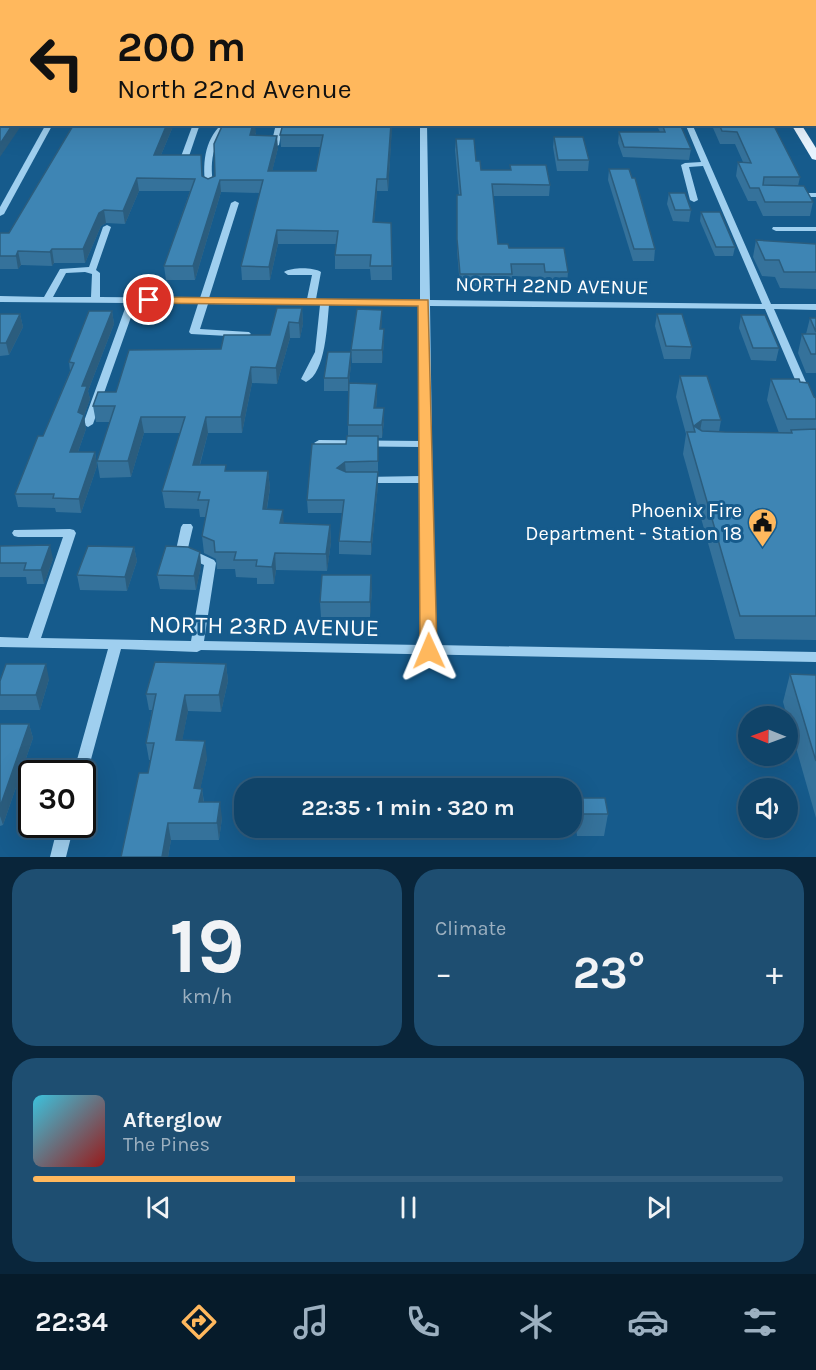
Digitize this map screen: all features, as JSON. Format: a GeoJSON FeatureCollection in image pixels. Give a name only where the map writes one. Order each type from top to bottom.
{"type":"FeatureCollection","features":[{"type":"Feature","properties":{"kind":"main road"},"geometry":{"type":"LineString","coordinates":[[797,126],[816,157]]}},
{"type":"Feature","properties":{"kind":"street"},"geometry":{"type":"LineString","coordinates":[[0,214],[49,126]]}},
{"type":"Feature","properties":{"kind":"street"},"geometry":{"type":"LineString","coordinates":[[183,162],[196,126]]}},
{"type":"Feature","properties":{"kind":"street"},"geometry":{"type":"LineString","coordinates":[[210,188],[206,170],[215,135],[225,126]]}},
{"type":"Feature","properties":{"kind":"street"},"geometry":{"type":"LineString","coordinates":[[275,145],[280,126]]}},
{"type":"Feature","properties":{"kind":"street"},"geometry":{"type":"LineString","coordinates":[[423,126],[429,651]]}},
{"type":"Feature","properties":{"kind":"street"},"geometry":{"type":"LineString","coordinates":[[689,126],[816,417]]}},
{"type":"Feature","properties":{"kind":"street"},"geometry":{"type":"LineString","coordinates":[[694,200],[685,165],[707,164]]}},
{"type":"Feature","properties":{"kind":"street"},"geometry":{"type":"LineString","coordinates":[[0,193],[12,193]]}},
{"type":"Feature","properties":{"kind":"street"},"geometry":{"type":"LineString","coordinates":[[785,195],[816,195]]}},
{"type":"Feature","properties":{"kind":"street"},"geometry":{"type":"LineString","coordinates":[[235,203],[194,332],[246,334]]}},
{"type":"Feature","properties":{"kind":"street"},"geometry":{"type":"LineString","coordinates":[[92,270],[107,227]]}},
{"type":"Feature","properties":{"kind":"street"},"geometry":{"type":"LineString","coordinates":[[776,229],[816,229]]}},
{"type":"Feature","properties":{"kind":"street"},"geometry":{"type":"LineString","coordinates":[[47,299],[63,271],[92,270],[98,276],[95,300]]}},
{"type":"Feature","properties":{"kind":"street"},"geometry":{"type":"LineString","coordinates":[[288,272],[317,272],[311,302]]}},
{"type":"Feature","properties":{"kind":"street","name":"NORTH 22ND AVENUE"},"geometry":{"type":"LineString","coordinates":[[0,299],[816,307]]}},
{"type":"Feature","properties":{"kind":"street"},"geometry":{"type":"LineString","coordinates":[[88,424],[133,300]]}},
{"type":"Feature","properties":{"kind":"street"},"geometry":{"type":"LineString","coordinates":[[306,378],[320,352],[325,302]]}},
{"type":"Feature","properties":{"kind":"street"},"geometry":{"type":"LineString","coordinates":[[320,443],[426,444]]}},
{"type":"Feature","properties":{"kind":"street"},"geometry":{"type":"LineString","coordinates":[[346,480],[427,479]]}},
{"type":"Feature","properties":{"kind":"street"},"geometry":{"type":"LineString","coordinates":[[188,527],[182,550],[210,563],[197,647]]}},
{"type":"Feature","properties":{"kind":"street"},"geometry":{"type":"LineString","coordinates":[[18,533],[70,533],[33,643]]}},
{"type":"Feature","properties":{"kind":"street","name":"NORTH 23RD AVENUE"},"geometry":{"type":"LineString","coordinates":[[0,642],[115,646],[816,657]]}},
{"type":"Feature","properties":{"kind":"street"},"geometry":{"type":"LineString","coordinates":[[84,760],[115,646]]}},
{"type":"Feature","properties":{"kind":"street"},"geometry":{"type":"LineString","coordinates":[[58,857],[63,838]]}},
{"type":"Feature","properties":{"kind":"building"},"geometry":{"type":"Polygon","coordinates":[[[0,126],[12,126],[0,144],[0,126]]]}},
{"type":"Feature","properties":{"kind":"building"},"geometry":{"type":"Polygon","coordinates":[[[73,126],[166,126],[154,155],[201,155],[202,176],[208,179],[215,176],[214,144],[222,126],[252,126],[250,135],[277,136],[268,171],[316,171],[323,135],[280,135],[282,126],[391,126],[387,179],[377,179],[373,222],[391,223],[392,266],[370,266],[371,255],[335,255],[338,231],[277,230],[269,267],[241,266],[263,180],[220,180],[193,266],[164,266],[195,179],[137,178],[123,211],[104,210],[99,213],[83,249],[52,249],[50,252],[18,251],[16,256],[0,256],[0,233],[9,233],[73,126]]]}},
{"type":"Feature","properties":{"kind":"building"},"geometry":{"type":"Polygon","coordinates":[[[663,126],[681,126],[691,149],[624,147],[619,132],[665,132],[663,126]]]}},
{"type":"Feature","properties":{"kind":"building"},"geometry":{"type":"Polygon","coordinates":[[[720,126],[774,126],[800,177],[764,177],[763,185],[804,186],[813,202],[765,202],[759,188],[750,188],[738,162],[751,163],[737,132],[722,131],[720,126]]]}},
{"type":"Feature","properties":{"kind":"building"},"geometry":{"type":"Polygon","coordinates":[[[554,137],[583,137],[589,160],[558,160],[554,137]]]}},
{"type":"Feature","properties":{"kind":"building"},"geometry":{"type":"Polygon","coordinates":[[[456,139],[474,139],[476,161],[480,161],[481,170],[511,170],[510,165],[546,165],[550,185],[492,184],[498,244],[508,244],[509,248],[564,248],[568,272],[545,272],[544,264],[511,264],[512,274],[460,274],[457,195],[461,195],[456,139]]]}},
{"type":"Feature","properties":{"kind":"building"},"geometry":{"type":"Polygon","coordinates":[[[609,169],[629,169],[632,178],[635,178],[655,249],[634,249],[609,169]]]}},
{"type":"Feature","properties":{"kind":"building"},"geometry":{"type":"Polygon","coordinates":[[[669,193],[685,193],[691,210],[675,210],[669,193]]]}},
{"type":"Feature","properties":{"kind":"building"},"geometry":{"type":"Polygon","coordinates":[[[701,212],[720,212],[735,247],[716,247],[701,212]]]}},
{"type":"Feature","properties":{"kind":"building"},"geometry":{"type":"Polygon","coordinates":[[[756,240],[816,244],[816,272],[784,272],[779,260],[765,260],[756,240]]]}},
{"type":"Feature","properties":{"kind":"building"},"geometry":{"type":"Polygon","coordinates":[[[277,308],[302,308],[299,323],[289,322],[276,368],[251,367],[241,417],[206,417],[193,465],[226,465],[225,471],[268,471],[263,509],[283,510],[280,523],[330,525],[326,554],[275,553],[272,567],[256,566],[257,560],[234,560],[236,552],[215,552],[214,541],[202,536],[209,500],[198,500],[200,492],[162,491],[185,417],[141,417],[128,461],[97,461],[115,406],[93,406],[98,392],[116,392],[129,350],[221,349],[224,335],[270,335],[277,308]]]}},
{"type":"Feature","properties":{"kind":"building"},"geometry":{"type":"Polygon","coordinates":[[[357,309],[382,310],[380,329],[384,329],[382,350],[351,350],[357,309]]]}},
{"type":"Feature","properties":{"kind":"building"},"geometry":{"type":"Polygon","coordinates":[[[89,311],[112,311],[82,386],[87,386],[78,412],[84,415],[70,452],[95,452],[79,499],[53,498],[54,494],[15,494],[38,436],[43,436],[74,363],[69,362],[89,311]]]}},
{"type":"Feature","properties":{"kind":"building"},"geometry":{"type":"Polygon","coordinates":[[[0,314],[20,314],[6,343],[0,343],[0,314]]]}},
{"type":"Feature","properties":{"kind":"building"},"geometry":{"type":"Polygon","coordinates":[[[657,314],[682,314],[692,347],[666,346],[657,314]]]}},
{"type":"Feature","properties":{"kind":"building"},"geometry":{"type":"Polygon","coordinates":[[[741,315],[765,315],[779,348],[753,348],[741,315]]]}},
{"type":"Feature","properties":{"kind":"building"},"geometry":{"type":"Polygon","coordinates":[[[810,318],[816,318],[816,332],[810,318]]]}},
{"type":"Feature","properties":{"kind":"building"},"geometry":{"type":"Polygon","coordinates":[[[802,334],[816,334],[816,354],[811,354],[802,334]]]}},
{"type":"Feature","properties":{"kind":"building"},"geometry":{"type":"Polygon","coordinates":[[[328,352],[351,352],[348,378],[324,378],[328,352]]]}},
{"type":"Feature","properties":{"kind":"building","name":"Phoenix Fire Department - Station 18"},"geometry":{"type":"Polygon","coordinates":[[[680,376],[707,376],[721,420],[702,420],[694,426],[702,431],[792,433],[791,430],[816,429],[816,616],[740,616],[687,432],[695,432],[680,376]]]}},
{"type":"Feature","properties":{"kind":"building"},"geometry":{"type":"Polygon","coordinates":[[[771,379],[799,379],[800,382],[808,383],[816,398],[816,419],[787,419],[771,379]]]}},
{"type":"Feature","properties":{"kind":"building"},"geometry":{"type":"Polygon","coordinates":[[[349,383],[377,384],[374,408],[384,408],[382,425],[348,425],[349,383]]]}},
{"type":"Feature","properties":{"kind":"building"},"geometry":{"type":"Polygon","coordinates":[[[347,436],[378,436],[378,461],[345,462],[337,468],[346,472],[378,472],[371,542],[339,541],[344,500],[307,500],[312,444],[346,444],[347,436]]]}},
{"type":"Feature","properties":{"kind":"building"},"geometry":{"type":"Polygon","coordinates":[[[50,545],[41,570],[24,570],[26,563],[0,563],[0,546],[50,545]]]}},
{"type":"Feature","properties":{"kind":"building"},"geometry":{"type":"Polygon","coordinates":[[[88,546],[134,547],[125,577],[77,575],[88,546]]]}},
{"type":"Feature","properties":{"kind":"building"},"geometry":{"type":"Polygon","coordinates":[[[166,546],[188,547],[200,552],[194,576],[157,575],[166,546]]]}},
{"type":"Feature","properties":{"kind":"building"},"geometry":{"type":"Polygon","coordinates":[[[322,575],[371,575],[370,602],[320,602],[322,575]]]}},
{"type":"Feature","properties":{"kind":"building"},"geometry":{"type":"Polygon","coordinates":[[[155,662],[226,664],[219,695],[185,695],[176,740],[205,741],[194,788],[202,789],[199,802],[220,802],[217,823],[168,823],[162,857],[121,857],[139,773],[148,773],[154,743],[146,743],[156,694],[146,694],[155,662]]]}},
{"type":"Feature","properties":{"kind":"building"},"geometry":{"type":"Polygon","coordinates":[[[6,664],[46,664],[36,695],[0,695],[0,681],[6,664]]]}},
{"type":"Feature","properties":{"kind":"building"},"geometry":{"type":"Polygon","coordinates":[[[790,674],[816,675],[816,761],[790,674]]]}},
{"type":"Feature","properties":{"kind":"building"},"geometry":{"type":"Polygon","coordinates":[[[0,724],[29,724],[0,807],[0,724]]]}},
{"type":"Feature","properties":{"kind":"building"},"geometry":{"type":"Polygon","coordinates":[[[582,798],[605,798],[608,814],[582,814],[582,798]]]}},
{"type":"Feature","properties":{"kind":"place","name":"Phoenix Fire Department - Station 18"},"geometry":{"type":"Point","coordinates":[763,548]}},
{"type":"Feature","properties":{"kind":"route"},"geometry":{"type":"LineString","coordinates":[[149,300],[424,303],[429,651]]}}]}
